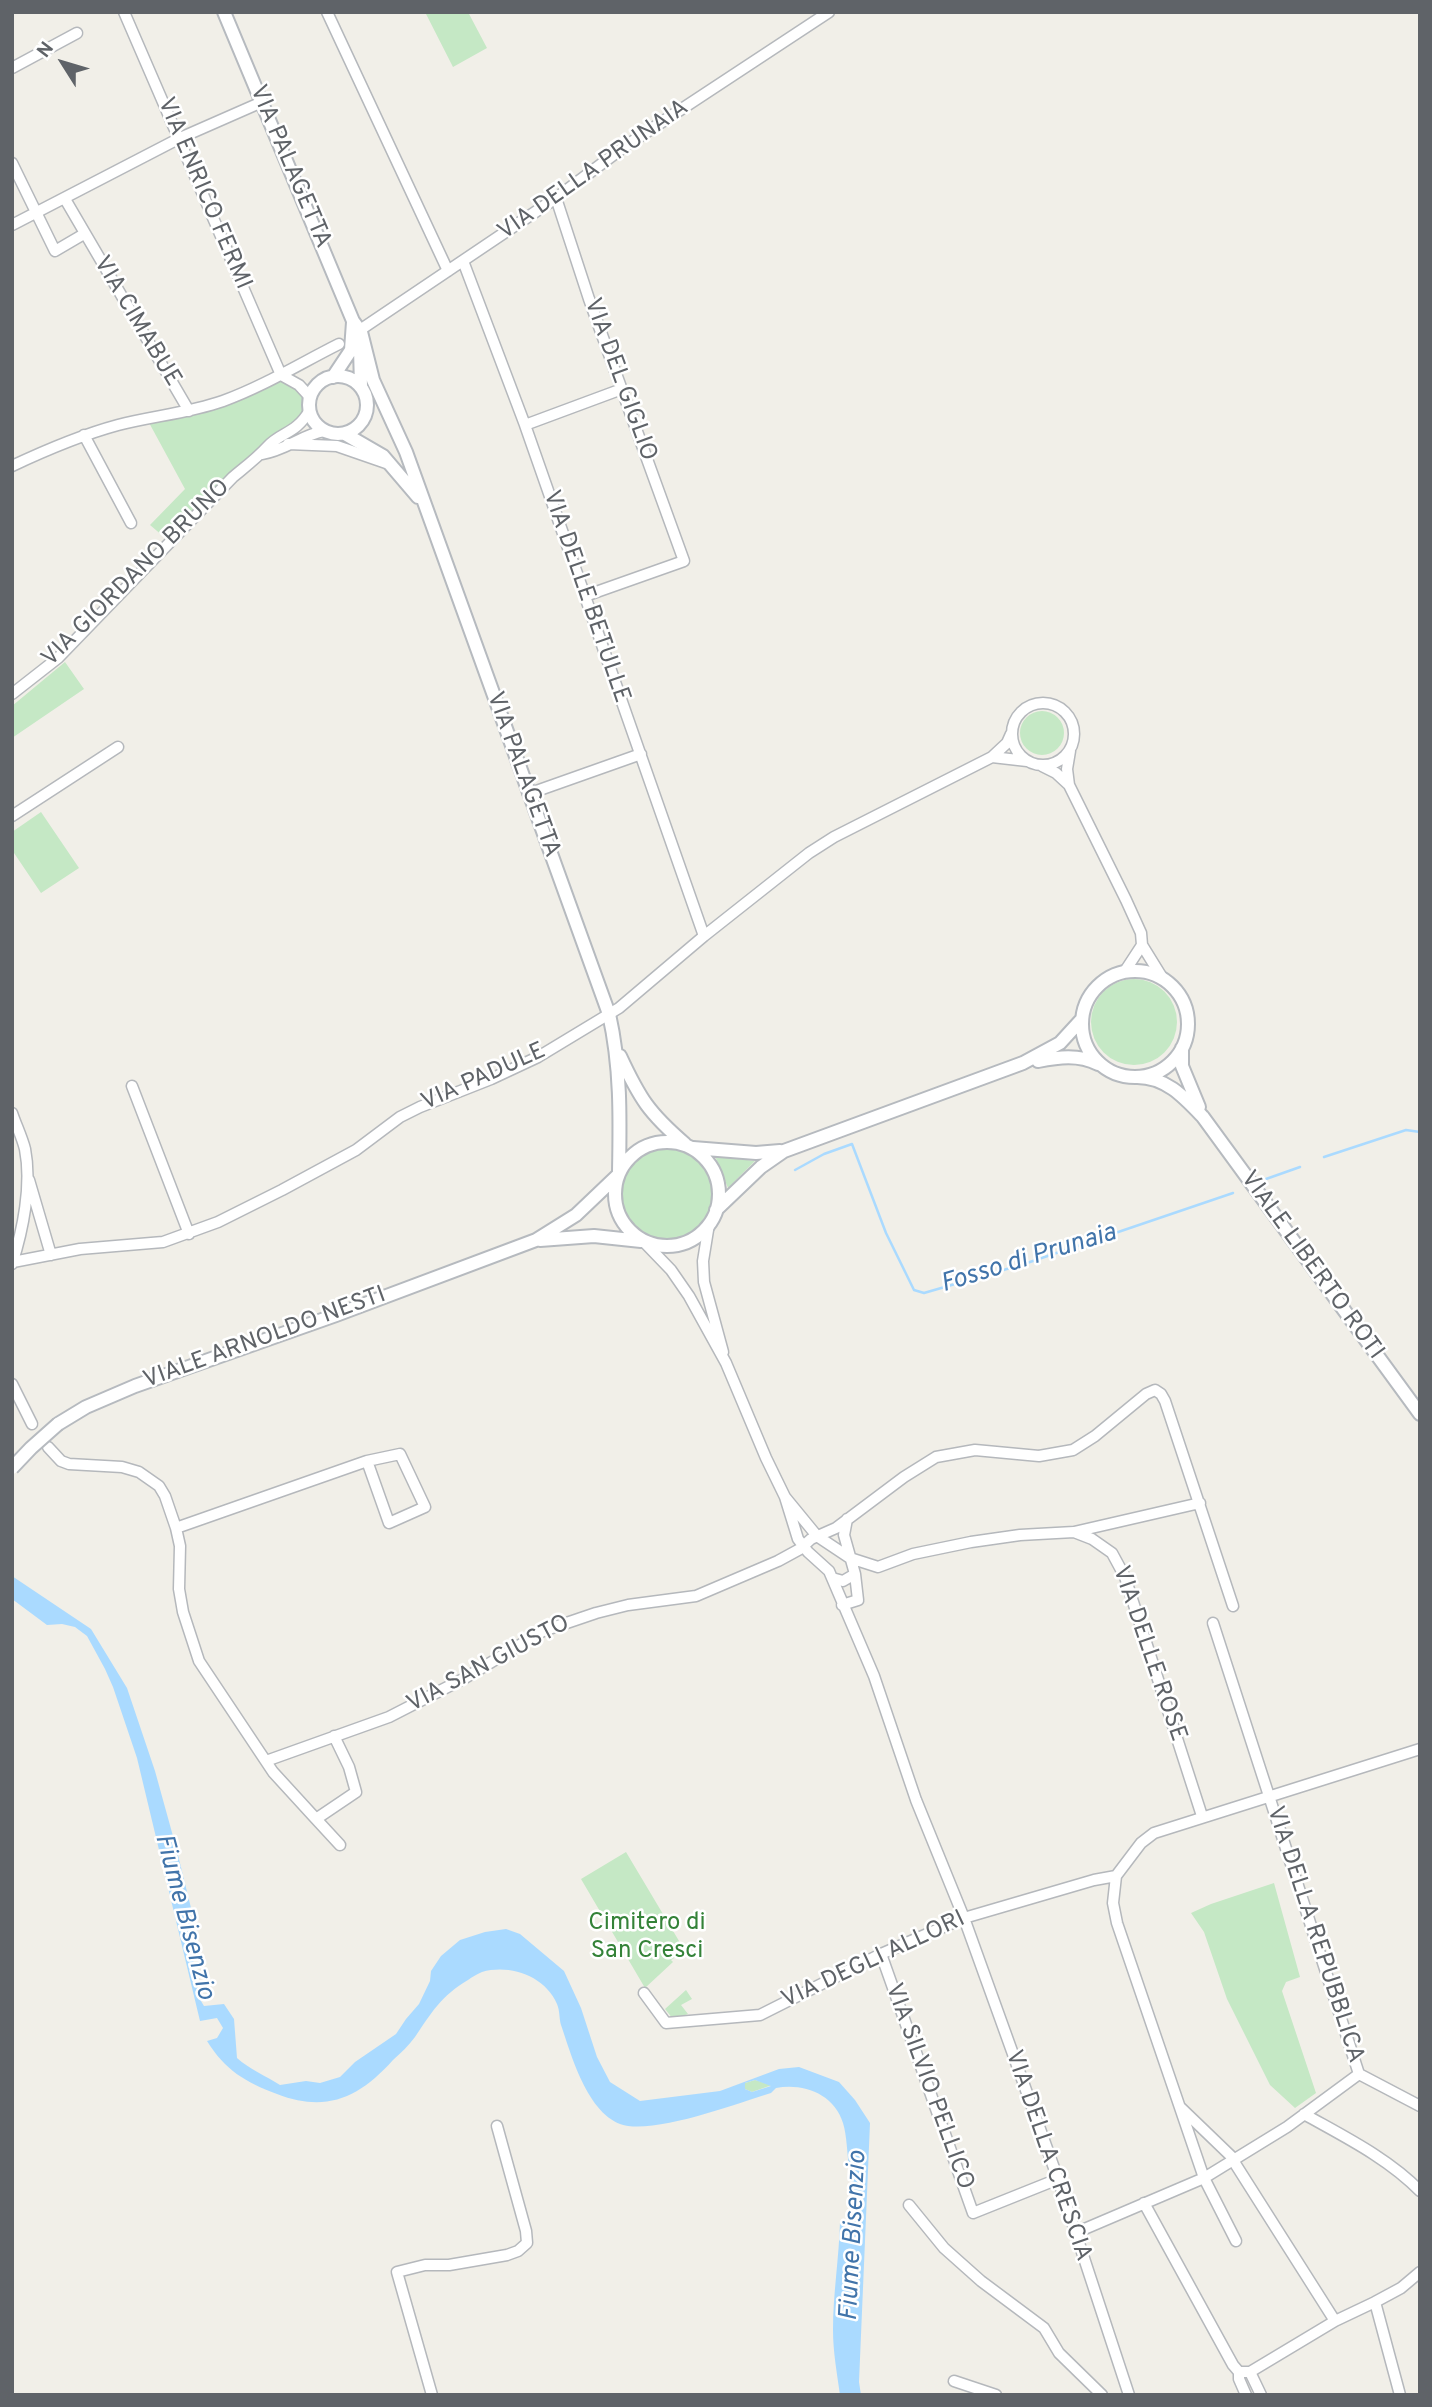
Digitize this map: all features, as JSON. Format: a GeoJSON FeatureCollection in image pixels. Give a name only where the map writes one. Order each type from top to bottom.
{"type":"FeatureCollection","features":[{"type":"Feature","properties":{"kind":"street","name":"VIA ENRICO FERMI"},"geometry":{"type":"LineString","coordinates":[[124,12],[281,375]]}},
{"type":"Feature","properties":{"kind":"street","name":"VIA PALAGETTA"},"geometry":{"type":"LineString","coordinates":[[224,12],[358,329],[370,371],[395,425],[609,1014],[616,1046],[620,1109],[619,1173],[614,1195],[616,1208],[625,1226],[666,1264],[684,1287],[726,1363],[785,1497],[803,1547]]}},
{"type":"Feature","properties":{"kind":"street"},"geometry":{"type":"LineString","coordinates":[[327,12],[448,271]]}},
{"type":"Feature","properties":{"kind":"street","name":"VIA DELLA PRUNAIA"},"geometry":{"type":"LineString","coordinates":[[358,329],[556,198],[624,147],[829,12]]}},
{"type":"Feature","properties":{"kind":"street"},"geometry":{"type":"LineString","coordinates":[[12,68],[77,33]]}},
{"type":"Feature","properties":{"kind":"street"},"geometry":{"type":"LineString","coordinates":[[12,225],[180,138],[262,102]]}},
{"type":"Feature","properties":{"kind":"street","name":"VIA CIMABUE"},"geometry":{"type":"LineString","coordinates":[[12,163],[55,251],[84,234]]}},
{"type":"Feature","properties":{"kind":"street","name":"VIA DEL GIGLIO"},"geometry":{"type":"LineString","coordinates":[[556,198],[684,561],[585,596]]}},
{"type":"Feature","properties":{"kind":"street","name":"VIA CIMABUE"},"geometry":{"type":"LineString","coordinates":[[65,199],[189,411]]}},
{"type":"Feature","properties":{"kind":"street","name":"VIA DELLE BETULLE"},"geometry":{"type":"LineString","coordinates":[[463,261],[525,425],[704,936]]}},
{"type":"Feature","properties":{"kind":"street"},"geometry":{"type":"LineString","coordinates":[[333,377],[351,350],[358,329]]}},
{"type":"Feature","properties":{"kind":"street","name":"VIA PALAGETTA"},"geometry":{"type":"LineString","coordinates":[[358,329],[361,386],[367,401],[395,425]]}},
{"type":"Feature","properties":{"kind":"street"},"geometry":{"type":"LineString","coordinates":[[12,466],[84,435],[118,425],[189,411],[223,400],[281,375],[339,344]]}},
{"type":"Feature","properties":{"kind":"street"},"geometry":{"type":"LineString","coordinates":[[281,375],[299,385],[310,404],[314,422],[324,431]]}},
{"type":"Feature","properties":{"kind":"street"},"geometry":{"type":"LineString","coordinates":[[310,404],[320,383],[333,377],[348,378],[361,386]]}},
{"type":"Feature","properties":{"kind":"street"},"geometry":{"type":"LineString","coordinates":[[525,425],[622,389]]}},
{"type":"Feature","properties":{"kind":"street"},"geometry":{"type":"LineString","coordinates":[[345,433],[358,427],[363,421],[367,401]]}},
{"type":"Feature","properties":{"kind":"street","name":"VIA GIORDANO BRUNO"},"geometry":{"type":"LineString","coordinates":[[12,694],[58,658],[233,477],[267,447],[296,428],[310,404]]}},
{"type":"Feature","properties":{"kind":"street","name":"VIA PALAGETTA"},"geometry":{"type":"LineString","coordinates":[[324,431],[345,433],[374,450],[393,466],[424,506]]}},
{"type":"Feature","properties":{"kind":"street","name":"VIA GIORDANO BRUNO"},"geometry":{"type":"LineString","coordinates":[[262,454],[272,453],[324,431]]}},
{"type":"Feature","properties":{"kind":"street"},"geometry":{"type":"LineString","coordinates":[[84,435],[131,523]]}},
{"type":"Feature","properties":{"kind":"street","name":"VIA GIORDANO BRUNO"},"geometry":{"type":"LineString","coordinates":[[288,444],[337,446],[393,466]]}},
{"type":"Feature","properties":{"kind":"street"},"geometry":{"type":"LineString","coordinates":[[992,757],[1007,743],[1015,721],[1027,708],[1036,704],[1054,705],[1069,716],[1073,724],[1074,733],[1067,769],[1069,785]]}},
{"type":"Feature","properties":{"kind":"street"},"geometry":{"type":"LineString","coordinates":[[1013,730],[1016,748],[1033,763],[1056,772],[1069,785],[1126,900],[1138,927],[1142,945],[1163,979]]}},
{"type":"Feature","properties":{"kind":"street"},"geometry":{"type":"LineString","coordinates":[[12,816],[118,747]]}},
{"type":"Feature","properties":{"kind":"street"},"geometry":{"type":"LineString","coordinates":[[992,757],[1033,763],[1056,762],[1070,751]]}},
{"type":"Feature","properties":{"kind":"street"},"geometry":{"type":"LineString","coordinates":[[528,794],[641,754]]}},
{"type":"Feature","properties":{"kind":"street","name":"VIA PADULE"},"geometry":{"type":"LineString","coordinates":[[13,1263],[114,1245],[163,1242],[189,1234],[282,1190],[356,1150],[385,1127],[410,1112],[538,1057],[609,1014],[628,1002],[704,936],[809,853],[834,837],[992,757]]}},
{"type":"Feature","properties":{"kind":"street"},"geometry":{"type":"LineString","coordinates":[[1125,971],[1142,945]]}},
{"type":"Feature","properties":{"kind":"street"},"geometry":{"type":"LineString","coordinates":[[1023,1063],[1073,1057],[1094,1061],[1104,1067],[1116,1073],[1137,1077],[1164,1068],[1182,1048],[1187,1033],[1186,1010],[1176,990],[1163,979],[1147,972],[1125,971],[1095,988],[1084,1008],[1082,1029],[1087,1048],[1104,1067]]}},
{"type":"Feature","properties":{"kind":"street"},"geometry":{"type":"LineString","coordinates":[[716,1210],[761,1167],[784,1151],[1023,1063],[1060,1043],[1082,1019]]}},
{"type":"Feature","properties":{"kind":"street","name":"VIA PALAGETTA"},"geometry":{"type":"LineString","coordinates":[[616,1046],[639,1096],[649,1111],[706,1159],[716,1174],[720,1198],[709,1224],[703,1261],[704,1282],[726,1363]]}},
{"type":"Feature","properties":{"kind":"street","name":"VIALE LIBERTO ROTI"},"geometry":{"type":"LineString","coordinates":[[1182,1048],[1183,1070],[1203,1117]]}},
{"type":"Feature","properties":{"kind":"street","name":"VIALE LIBERTO ROTI"},"geometry":{"type":"LineString","coordinates":[[1137,1077],[1149,1077],[1170,1086],[1203,1117],[1420,1414]]}},
{"type":"Feature","properties":{"kind":"street"},"geometry":{"type":"LineString","coordinates":[[132,1086],[189,1234]]}},
{"type":"Feature","properties":{"kind":"street"},"geometry":{"type":"LineString","coordinates":[[12,1113],[25,1152],[26,1169],[25,1200],[13,1263]]}},
{"type":"Feature","properties":{"kind":"street"},"geometry":{"type":"LineString","coordinates":[[619,1173],[631,1155],[648,1145],[667,1141],[756,1153],[784,1151]]}},
{"type":"Feature","properties":{"kind":"street"},"geometry":{"type":"LineString","coordinates":[[26,1169],[51,1255]]}},
{"type":"Feature","properties":{"kind":"street","name":"VIALE ARNOLDO NESTI"},"geometry":{"type":"LineString","coordinates":[[12,1468],[58,1424],[86,1407],[135,1386],[536,1240],[576,1214],[619,1173]]}},
{"type":"Feature","properties":{"kind":"street","name":"VIA PALAGETTA"},"geometry":{"type":"LineString","coordinates":[[644,1242],[659,1246],[679,1244],[694,1238],[709,1224]]}},
{"type":"Feature","properties":{"kind":"street","name":"VIALE ARNOLDO NESTI"},"geometry":{"type":"LineString","coordinates":[[536,1240],[594,1236],[644,1242]]}},
{"type":"Feature","properties":{"kind":"street"},"geometry":{"type":"LineString","coordinates":[[12,1384],[32,1424]]}},
{"type":"Feature","properties":{"kind":"street","name":"VIA SAN GIUSTO"},"geometry":{"type":"LineString","coordinates":[[266,1761],[389,1717],[465,1678],[543,1631],[628,1605],[696,1596],[778,1561],[803,1547],[806,1542],[832,1530],[919,1467],[944,1455],[975,1450],[1039,1456],[1073,1450],[1095,1436],[1146,1394],[1154,1391],[1161,1394],[1165,1401],[1200,1503]]}},
{"type":"Feature","properties":{"kind":"street"},"geometry":{"type":"LineString","coordinates":[[48,1447],[61,1461],[69,1464],[122,1467],[153,1480],[166,1496],[180,1546],[179,1589],[188,1631],[199,1661],[208,1678],[286,1788],[340,1845]]}},
{"type":"Feature","properties":{"kind":"street"},"geometry":{"type":"LineString","coordinates":[[176,1528],[367,1461],[400,1454],[425,1507],[389,1523],[367,1461]]}},
{"type":"Feature","properties":{"kind":"street","name":"VIA PALAGETTA"},"geometry":{"type":"LineString","coordinates":[[785,1497],[817,1536]]}},
{"type":"Feature","properties":{"kind":"street"},"geometry":{"type":"LineString","coordinates":[[1074,1532],[1200,1503],[1233,1606]]}},
{"type":"Feature","properties":{"kind":"street"},"geometry":{"type":"LineString","coordinates":[[842,1605],[858,1600],[855,1574],[845,1535],[848,1519]]}},
{"type":"Feature","properties":{"kind":"street","name":"VIA DELLE ROSE"},"geometry":{"type":"LineString","coordinates":[[850,1558],[880,1567],[914,1554],[1020,1535],[1074,1532],[1099,1543],[1112,1553],[1120,1564],[1202,1816]]}},
{"type":"Feature","properties":{"kind":"street"},"geometry":{"type":"LineString","coordinates":[[817,1536],[850,1558]]}},
{"type":"Feature","properties":{"kind":"street"},"geometry":{"type":"LineString","coordinates":[[803,1547],[827,1567],[832,1578],[874,1676],[916,1800],[964,1918]]}},
{"type":"Feature","properties":{"kind":"street"},"geometry":{"type":"LineString","coordinates":[[832,1578],[843,1581],[855,1574]]}},
{"type":"Feature","properties":{"kind":"street","name":"VIA DELLA REPUBBLICA"},"geometry":{"type":"LineString","coordinates":[[1213,1623],[1359,2074],[1420,2106]]}},
{"type":"Feature","properties":{"kind":"street"},"geometry":{"type":"LineString","coordinates":[[316,1819],[355,1792],[349,1767],[334,1736]]}},
{"type":"Feature","properties":{"kind":"street"},"geometry":{"type":"LineString","coordinates":[[1236,2241],[1203,2178],[1117,1923],[1113,1903],[1116,1876],[1150,1835],[1202,1816],[1420,1749]]}},
{"type":"Feature","properties":{"kind":"street","name":"VIA DEGLI ALLORI"},"geometry":{"type":"LineString","coordinates":[[644,1993],[666,2022],[760,2015],[881,1954],[964,1918],[1057,1890],[1116,1876]]}},
{"type":"Feature","properties":{"kind":"street","name":"VIA DELLA CRESCIA"},"geometry":{"type":"LineString","coordinates":[[964,1918],[1058,2179],[1129,2395]]}},
{"type":"Feature","properties":{"kind":"street","name":"VIA SILVIO PELLICO"},"geometry":{"type":"LineString","coordinates":[[881,1954],[973,2213],[1058,2179]]}},
{"type":"Feature","properties":{"kind":"street","name":"VIA DELLA REPUBBLICA"},"geometry":{"type":"LineString","coordinates":[[1075,2233],[1203,2178],[1304,2114],[1359,2074]]}},
{"type":"Feature","properties":{"kind":"street"},"geometry":{"type":"LineString","coordinates":[[1179,2106],[1234,2159],[1335,2321]]}},
{"type":"Feature","properties":{"kind":"street"},"geometry":{"type":"LineString","coordinates":[[1304,2114],[1378,2158],[1420,2191]]}},
{"type":"Feature","properties":{"kind":"street"},"geometry":{"type":"LineString","coordinates":[[432,2395],[397,2272],[425,2265],[449,2265],[507,2255],[518,2251],[527,2243],[497,2126]]}},
{"type":"Feature","properties":{"kind":"street"},"geometry":{"type":"LineString","coordinates":[[1144,2203],[1189,2280],[1233,2365],[1245,2372],[1261,2395]]}},
{"type":"Feature","properties":{"kind":"street"},"geometry":{"type":"LineString","coordinates":[[909,2205],[944,2248],[1044,2328],[1059,2353],[1102,2395]]}},
{"type":"Feature","properties":{"kind":"street"},"geometry":{"type":"LineString","coordinates":[[1247,2395],[1239,2379],[1245,2372],[1335,2321],[1401,2288],[1420,2272]]}},
{"type":"Feature","properties":{"kind":"street"},"geometry":{"type":"LineString","coordinates":[[1375,2302],[1400,2395]]}},
{"type":"Feature","properties":{"kind":"street"},"geometry":{"type":"LineString","coordinates":[[954,2381],[996,2395]]}},
{"type":"Feature","properties":{"kind":"green space"},"geometry":{"type":"Polygon","coordinates":[[[425,12],[468,12],[487,48],[453,67],[425,12]]]}},
{"type":"Feature","properties":{"kind":"green space"},"geometry":{"type":"Polygon","coordinates":[[[281,375],[310,397],[310,410],[170,542],[150,525],[185,489],[147,419],[189,411],[281,375]]]}},
{"type":"Feature","properties":{"kind":"green space"},"geometry":{"type":"Polygon","coordinates":[[[65,662],[84,689],[12,738],[12,706],[65,662]]]}},
{"type":"Feature","properties":{"kind":"green space"},"geometry":{"type":"Polygon","coordinates":[[[1042,711],[1058,717],[1064,733],[1058,749],[1042,755],[1026,749],[1020,733],[1026,717],[1042,711]]]}},
{"type":"Feature","properties":{"kind":"green space"},"geometry":{"type":"Polygon","coordinates":[[[41,812],[79,868],[41,893],[12,850],[12,832],[41,812]]]}},
{"type":"Feature","properties":{"kind":"green space"},"geometry":{"type":"Polygon","coordinates":[[[1134,979],[1151,982],[1165,991],[1174,1005],[1177,1022],[1174,1039],[1165,1053],[1151,1062],[1134,1065],[1117,1062],[1103,1053],[1094,1039],[1091,1022],[1094,1005],[1103,991],[1117,982],[1134,979]]]}},
{"type":"Feature","properties":{"kind":"green space"},"geometry":{"type":"Polygon","coordinates":[[[666,1148],[684,1152],[699,1161],[708,1176],[712,1194],[708,1212],[699,1227],[684,1236],[666,1240],[648,1236],[633,1227],[624,1212],[620,1194],[624,1176],[633,1161],[648,1152],[666,1148]]]}},
{"type":"Feature","properties":{"kind":"green space"},"geometry":{"type":"Polygon","coordinates":[[[715,1156],[755,1161],[728,1188],[715,1156]]]}},
{"type":"Feature","properties":{"kind":"green space","name":"Cimitero di San Cresci"},"geometry":{"type":"Polygon","coordinates":[[[626,1852],[685,1951],[671,1960],[673,1962],[645,1988],[581,1879],[626,1852]]]}},
{"type":"Feature","properties":{"kind":"green space"},"geometry":{"type":"Polygon","coordinates":[[[1274,1883],[1300,1977],[1286,1982],[1282,1991],[1316,2093],[1295,2108],[1270,2085],[1227,1999],[1204,1932],[1191,1913],[1274,1883]]]}},
{"type":"Feature","properties":{"kind":"green space"},"geometry":{"type":"Polygon","coordinates":[[[686,1990],[692,1999],[681,2005],[688,2014],[673,2019],[665,2009],[686,1990]]]}},
{"type":"Feature","properties":{"kind":"green space"},"geometry":{"type":"Polygon","coordinates":[[[755,2080],[772,2085],[752,2092],[745,2089],[745,2083],[755,2080]]]}},
{"type":"Feature","properties":{"kind":"water","name":"Fiume Bisenzio"},"geometry":{"type":"Polygon","coordinates":[[[12,1576],[91,1629],[127,1688],[155,1771],[192,1912],[192,1954],[201,2001],[204,2006],[224,2004],[234,2019],[237,2058],[252,2069],[280,2085],[306,2081],[320,2083],[340,2077],[355,2062],[396,2034],[419,2004],[430,1981],[431,1971],[441,1956],[460,1940],[506,1929],[520,1934],[564,1971],[581,2008],[597,2057],[610,2082],[640,2101],[720,2091],[779,2069],[799,2067],[839,2082],[870,2123],[859,2382],[861,2395],[840,2395],[833,2338],[840,2222],[853,2227],[854,2219],[854,2197],[845,2133],[839,2113],[817,2093],[797,2087],[776,2088],[771,2093],[679,2121],[628,2126],[614,2121],[593,2100],[584,2085],[561,2025],[558,2007],[551,1994],[526,1974],[504,1970],[482,1972],[451,1992],[410,2043],[380,2073],[367,2084],[341,2098],[326,2102],[295,2100],[255,2085],[221,2060],[207,2041],[217,2038],[223,2028],[217,2018],[200,2021],[137,1758],[105,1669],[87,1636],[75,1627],[47,1625],[12,1599],[12,1576]],[[755,2080],[745,2083],[745,2089],[752,2092],[771,2086],[755,2080]]]}},
{"type":"Feature","properties":{"kind":"waterway","name":"Fosso di Prunaia"},"geometry":{"type":"LineString","coordinates":[[1324,1157],[1406,1130],[1420,1132]]}},
{"type":"Feature","properties":{"kind":"waterway","name":"Fosso di Prunaia"},"geometry":{"type":"LineString","coordinates":[[795,1170],[824,1154],[852,1144],[886,1233],[914,1290],[924,1293],[1024,1264],[1233,1193]]}},
{"type":"Feature","properties":{"kind":"waterway","name":"Fosso di Prunaia"},"geometry":{"type":"LineString","coordinates":[[1266,1179],[1300,1167]]}}]}
